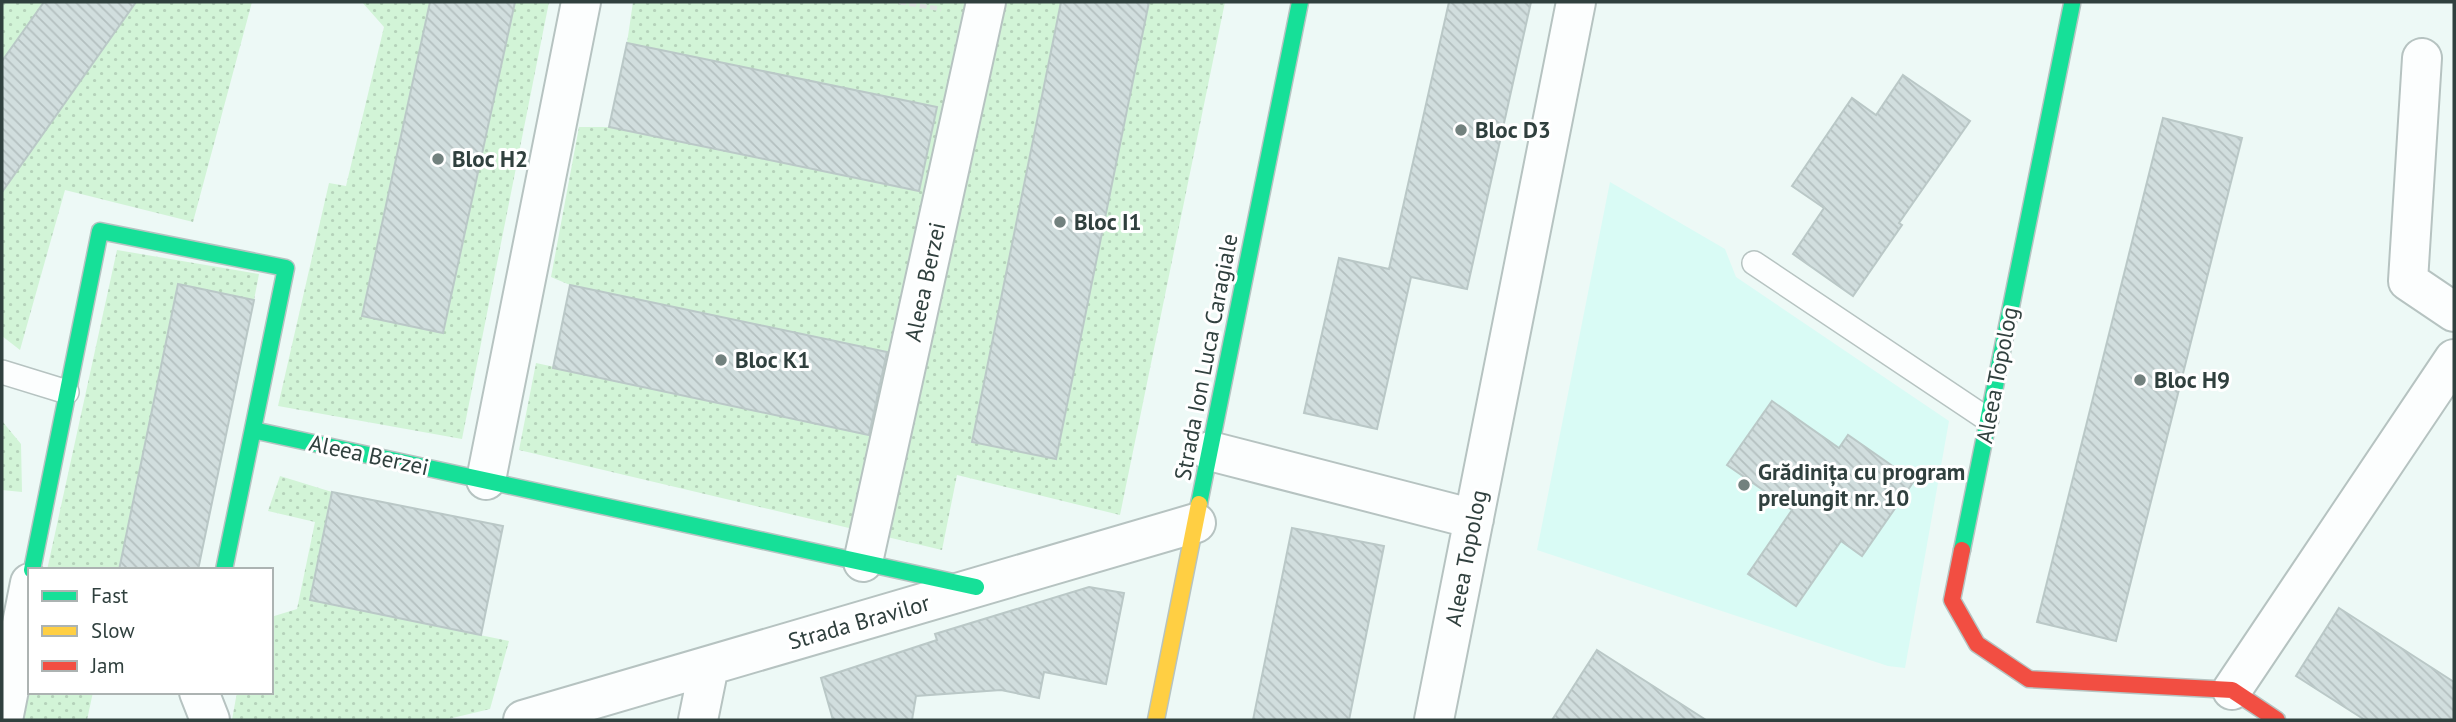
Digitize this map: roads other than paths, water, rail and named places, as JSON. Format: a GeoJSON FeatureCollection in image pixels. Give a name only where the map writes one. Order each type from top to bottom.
{"type":"FeatureCollection","features":[{"type":"Feature","properties":{"kind":"street"},"geometry":{"type":"LineString","coordinates":[[486,480],[581,2]]}},
{"type":"Feature","properties":{"kind":"street","name":"Aleea Berzei"},"geometry":{"type":"LineString","coordinates":[[863,562],[986,2]]}},
{"type":"Feature","properties":{"kind":"street","name":"Strada Ion Luca Caragiale"},"geometry":{"type":"LineString","coordinates":[[1156,720],[1300,2]]}},
{"type":"Feature","properties":{"kind":"street","name":"Aleea Topolog"},"geometry":{"type":"LineString","coordinates":[[1445,715],[1474,519],[1576,2]]}},
{"type":"Feature","properties":{"kind":"street","name":"Aleea Topolog"},"geometry":{"type":"LineString","coordinates":[[2072,4],[1952,600],[1977,644],[2029,679],[2232,690]]}},
{"type":"Feature","properties":{"kind":"street"},"geometry":{"type":"LineString","coordinates":[[2422,58],[2408,281],[2454,312]]}},
{"type":"Feature","properties":{"kind":"street"},"geometry":{"type":"LineString","coordinates":[[32,568],[100,231],[286,268],[224,568]]}},
{"type":"Feature","properties":{"kind":"street"},"geometry":{"type":"LineString","coordinates":[[2277,720],[2232,690],[2454,359]]}},
{"type":"Feature","properties":{"kind":"street","name":"Aleea Berzei"},"geometry":{"type":"LineString","coordinates":[[253,430],[976,587]]}},
{"type":"Feature","properties":{"kind":"street"},"geometry":{"type":"LineString","coordinates":[[1210,451],[1474,519]]}},
{"type":"Feature","properties":{"kind":"street","name":"Strada Bravilor"},"geometry":{"type":"LineString","coordinates":[[523,720],[1196,523]]}},
{"type":"Feature","properties":{"kind":"street"},"geometry":{"type":"LineString","coordinates":[[3,720],[28,593]]}},
{"type":"Feature","properties":{"kind":"street"},"geometry":{"type":"LineString","coordinates":[[698,720],[709,666]]}},
{"type":"Feature","properties":{"kind":"street"},"geometry":{"type":"LineString","coordinates":[[201,694],[210,720]]}},
{"type":"Feature","properties":{"kind":"lane"},"geometry":{"type":"LineString","coordinates":[[1754,263],[1987,419]]}},
{"type":"Feature","properties":{"kind":"lane"},"geometry":{"type":"LineString","coordinates":[[2,372],[67,392]]}},
{"type":"Feature","properties":{"kind":"place","name":"Bloc D3"},"geometry":{"type":"Point","coordinates":[1461,130]}},
{"type":"Feature","properties":{"kind":"place","name":"Bloc H2"},"geometry":{"type":"Point","coordinates":[438,159]}},
{"type":"Feature","properties":{"kind":"place","name":"Bloc I1"},"geometry":{"type":"Point","coordinates":[1060,222]}},
{"type":"Feature","properties":{"kind":"place","name":"Bloc K1"},"geometry":{"type":"Point","coordinates":[721,360]}},
{"type":"Feature","properties":{"kind":"place","name":"Bloc H9"},"geometry":{"type":"Point","coordinates":[2140,380]}},
{"type":"Feature","properties":{"kind":"place","name":"Grădinița cu program prelungit nr. 10"},"geometry":{"type":"Point","coordinates":[1744,485]}}]}
